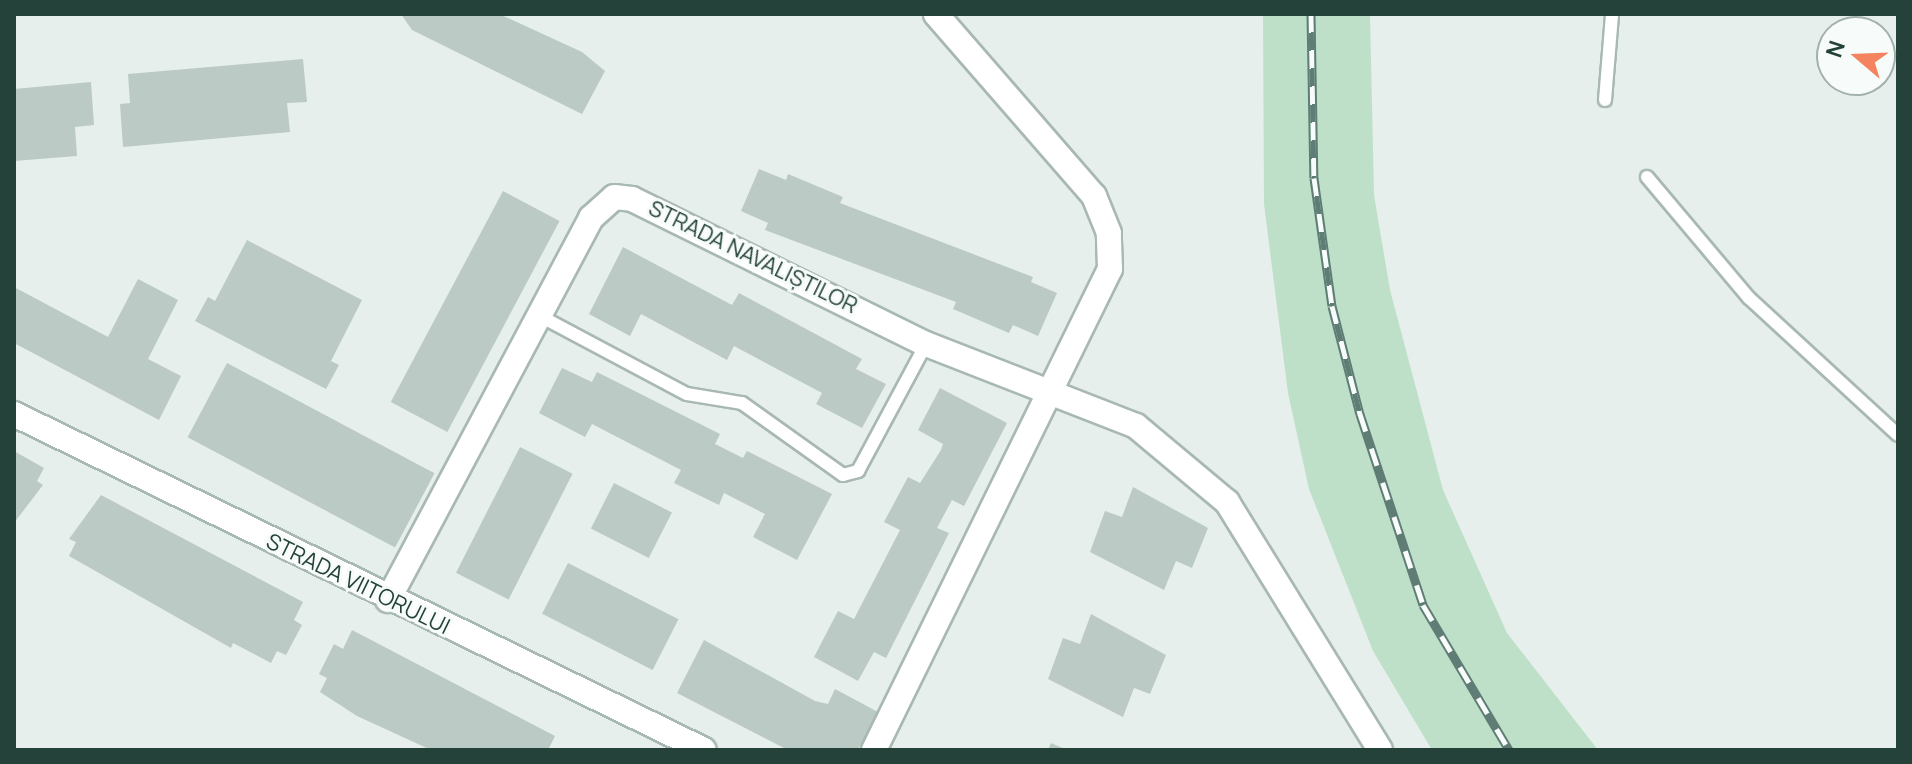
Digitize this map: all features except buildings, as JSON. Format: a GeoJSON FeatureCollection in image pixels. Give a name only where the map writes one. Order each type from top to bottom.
{"type":"FeatureCollection","features":[{"type":"Feature","properties":{"kind":"street"},"geometry":{"type":"LineString","coordinates":[[874,750],[1053,393],[1110,269],[1109,233],[1094,196],[936,14]]}},
{"type":"Feature","properties":{"kind":"street","name":"STRADA NAVALIȘTILOR"},"geometry":{"type":"LineString","coordinates":[[388,600],[591,218],[614,197],[644,202],[926,344],[1136,426],[1227,502],[1380,750]]}},
{"type":"Feature","properties":{"kind":"street","name":"STRADA VIITORULUI"},"geometry":{"type":"LineString","coordinates":[[14,414],[388,600],[704,750]]}},
{"type":"Feature","properties":{"kind":"lane"},"geometry":{"type":"LineString","coordinates":[[1605,100],[1612,14]]}},
{"type":"Feature","properties":{"kind":"lane"},"geometry":{"type":"LineString","coordinates":[[1647,177],[1749,298],[1898,435]]}},
{"type":"Feature","properties":{"kind":"lane"},"geometry":{"type":"LineString","coordinates":[[540,316],[687,394],[742,403],[843,475],[858,471],[926,344]]}},
{"type":"Feature","properties":{"kind":"green space"},"geometry":{"type":"Polygon","coordinates":[[[1263,14],[1370,14],[1374,195],[1390,290],[1443,490],[1507,633],[1598,750],[1432,750],[1373,651],[1309,489],[1288,393],[1264,204],[1263,14]]]}},
{"type":"Feature","properties":{"kind":"railway"},"geometry":{"type":"LineString","coordinates":[[1311,14],[1314,178],[1332,306],[1360,414],[1423,605],[1509,750]]}}]}
